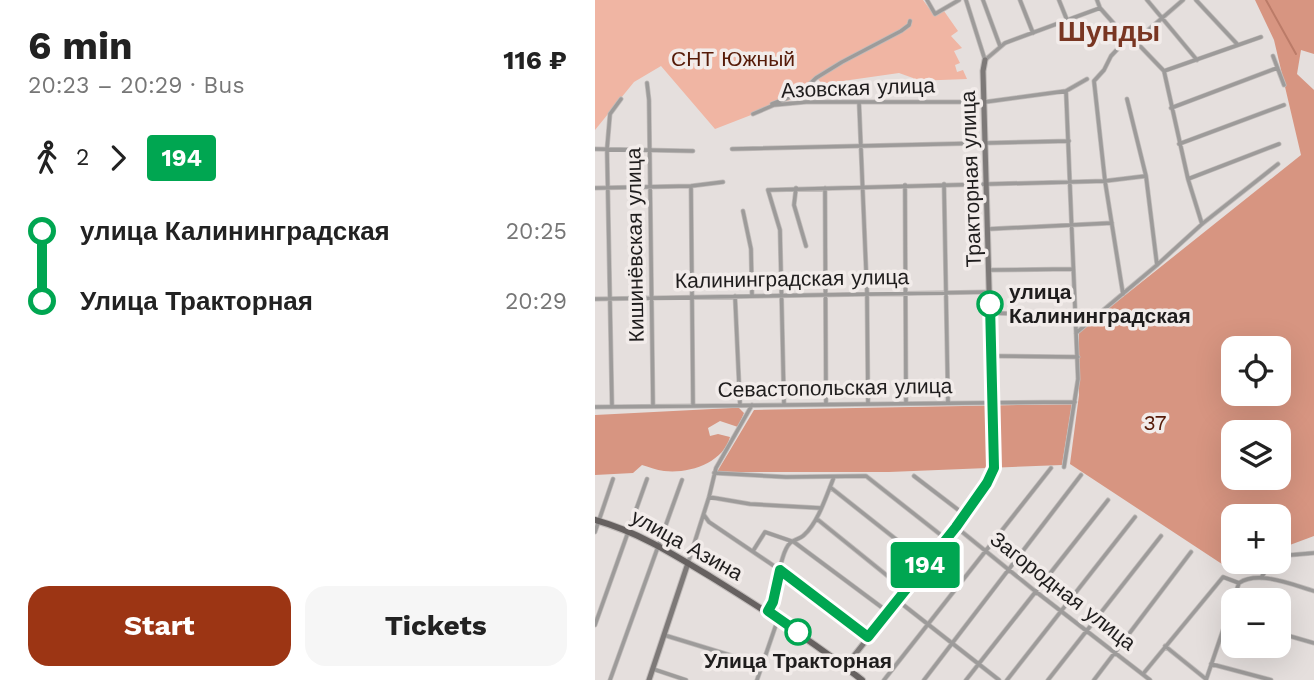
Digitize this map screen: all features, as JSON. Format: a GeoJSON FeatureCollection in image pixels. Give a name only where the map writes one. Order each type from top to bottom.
{"type":"FeatureCollection","features":[{"type":"Feature","properties":{"kind":"main road","name":"улица Азина"},"geometry":{"type":"LineString","coordinates":[[597,521],[630,531],[688,563],[768,611],[862,680]]}},
{"type":"Feature","properties":{"kind":"street"},"geometry":{"type":"LineString","coordinates":[[927,0],[935,14],[959,0]]}},
{"type":"Feature","properties":{"kind":"street"},"geometry":{"type":"LineString","coordinates":[[966,0],[985,60],[1000,46],[1100,8]]}},
{"type":"Feature","properties":{"kind":"street"},"geometry":{"type":"LineString","coordinates":[[983,0],[1000,46]]}},
{"type":"Feature","properties":{"kind":"street"},"geometry":{"type":"LineString","coordinates":[[1020,0],[1033,33]]}},
{"type":"Feature","properties":{"kind":"street"},"geometry":{"type":"LineString","coordinates":[[1059,0],[1067,20]]}},
{"type":"Feature","properties":{"kind":"street"},"geometry":{"type":"LineString","coordinates":[[1097,0],[1100,8],[1164,71],[1179,144],[1202,224]]}},
{"type":"Feature","properties":{"kind":"street"},"geometry":{"type":"LineString","coordinates":[[1147,0],[1197,60]]}},
{"type":"Feature","properties":{"kind":"street"},"geometry":{"type":"LineString","coordinates":[[1123,293],[1093,86],[1095,78],[1126,40],[1139,38],[1183,0]]}},
{"type":"Feature","properties":{"kind":"street"},"geometry":{"type":"LineString","coordinates":[[1196,0],[1238,45]]}},
{"type":"Feature","properties":{"kind":"street"},"geometry":{"type":"LineString","coordinates":[[806,102],[800,93],[803,88],[839,64],[901,31],[910,21]]}},
{"type":"Feature","properties":{"kind":"street"},"geometry":{"type":"LineString","coordinates":[[1164,71],[1261,37]]}},
{"type":"Feature","properties":{"kind":"street"},"geometry":{"type":"LineString","coordinates":[[1273,56],[1284,85]]}},
{"type":"Feature","properties":{"kind":"street","name":"Тракторная улица"},"geometry":{"type":"LineString","coordinates":[[845,667],[965,515],[994,468],[983,71],[985,60]]}},
{"type":"Feature","properties":{"kind":"street"},"geometry":{"type":"LineString","coordinates":[[1171,108],[1277,68]]}},
{"type":"Feature","properties":{"kind":"street","name":"Азовская улица"},"geometry":{"type":"LineString","coordinates":[[800,93],[750,113],[774,105],[806,102],[985,102],[1066,91],[1087,79]]}},
{"type":"Feature","properties":{"kind":"street","name":"Кишинёвская улица"},"geometry":{"type":"LineString","coordinates":[[646,83],[649,100],[648,186],[653,406]]}},
{"type":"Feature","properties":{"kind":"street"},"geometry":{"type":"LineString","coordinates":[[1064,467],[1078,379],[1066,91]]}},
{"type":"Feature","properties":{"kind":"street"},"geometry":{"type":"LineString","coordinates":[[612,406],[607,149],[610,114],[621,99]]}},
{"type":"Feature","properties":{"kind":"street"},"geometry":{"type":"LineString","coordinates":[[1127,99],[1146,176],[1157,265]]}},
{"type":"Feature","properties":{"kind":"street"},"geometry":{"type":"LineString","coordinates":[[859,102],[867,292],[868,403]]}},
{"type":"Feature","properties":{"kind":"street"},"geometry":{"type":"LineString","coordinates":[[1179,144],[1284,105]]}},
{"type":"Feature","properties":{"kind":"street"},"geometry":{"type":"LineString","coordinates":[[732,149],[1069,141]]}},
{"type":"Feature","properties":{"kind":"street"},"geometry":{"type":"LineString","coordinates":[[1188,179],[1279,144]]}},
{"type":"Feature","properties":{"kind":"street"},"geometry":{"type":"LineString","coordinates":[[595,149],[693,151]]}},
{"type":"Feature","properties":{"kind":"street"},"geometry":{"type":"LineString","coordinates":[[1076,333],[1202,224],[1278,164]]}},
{"type":"Feature","properties":{"kind":"street"},"geometry":{"type":"LineString","coordinates":[[784,404],[780,230],[768,190],[988,182],[1105,181],[1146,176]]}},
{"type":"Feature","properties":{"kind":"street"},"geometry":{"type":"LineString","coordinates":[[595,188],[691,186],[723,182]]}},
{"type":"Feature","properties":{"kind":"street"},"geometry":{"type":"LineString","coordinates":[[944,184],[948,402]]}},
{"type":"Feature","properties":{"kind":"street"},"geometry":{"type":"LineString","coordinates":[[905,185],[906,403]]}},
{"type":"Feature","properties":{"kind":"street"},"geometry":{"type":"LineString","coordinates":[[691,186],[693,405]]}},
{"type":"Feature","properties":{"kind":"street"},"geometry":{"type":"LineString","coordinates":[[796,188],[794,205],[806,246]]}},
{"type":"Feature","properties":{"kind":"street"},"geometry":{"type":"LineString","coordinates":[[825,188],[826,404]]}},
{"type":"Feature","properties":{"kind":"street"},"geometry":{"type":"LineString","coordinates":[[743,211],[751,249],[753,295]]}},
{"type":"Feature","properties":{"kind":"street"},"geometry":{"type":"LineString","coordinates":[[989,229],[1112,223]]}},
{"type":"Feature","properties":{"kind":"street"},"geometry":{"type":"LineString","coordinates":[[989,270],[1073,269]]}},
{"type":"Feature","properties":{"kind":"street","name":"Калининградская улица"},"geometry":{"type":"LineString","coordinates":[[595,299],[867,292],[989,292]]}},
{"type":"Feature","properties":{"kind":"street"},"geometry":{"type":"LineString","coordinates":[[735,296],[740,405]]}},
{"type":"Feature","properties":{"kind":"street"},"geometry":{"type":"LineString","coordinates":[[990,313],[1075,315]]}},
{"type":"Feature","properties":{"kind":"street"},"geometry":{"type":"LineString","coordinates":[[991,356],[1078,357]]}},
{"type":"Feature","properties":{"kind":"street","name":"Севастопольская улица"},"geometry":{"type":"LineString","coordinates":[[595,407],[1075,402]]}},
{"type":"Feature","properties":{"kind":"street"},"geometry":{"type":"LineString","coordinates":[[649,680],[704,515],[714,473],[752,405]]}},
{"type":"Feature","properties":{"kind":"street"},"geometry":{"type":"LineString","coordinates":[[884,680],[1051,468]]}},
{"type":"Feature","properties":{"kind":"street"},"geometry":{"type":"LineString","coordinates":[[714,473],[786,477],[866,476],[946,539]]}},
{"type":"Feature","properties":{"kind":"street"},"geometry":{"type":"LineString","coordinates":[[914,475],[965,515]]}},
{"type":"Feature","properties":{"kind":"street"},"geometry":{"type":"LineString","coordinates":[[924,680],[1081,475]]}},
{"type":"Feature","properties":{"kind":"street"},"geometry":{"type":"LineString","coordinates":[[768,611],[790,543],[805,534],[817,519],[834,477]]}},
{"type":"Feature","properties":{"kind":"street"},"geometry":{"type":"LineString","coordinates":[[595,532],[613,479]]}},
{"type":"Feature","properties":{"kind":"street"},"geometry":{"type":"LineString","coordinates":[[595,625],[647,479]]}},
{"type":"Feature","properties":{"kind":"street"},"geometry":{"type":"LineString","coordinates":[[610,680],[682,480]]}},
{"type":"Feature","properties":{"kind":"street"},"geometry":{"type":"LineString","coordinates":[[830,487],[926,563]]}},
{"type":"Feature","properties":{"kind":"street"},"geometry":{"type":"LineString","coordinates":[[709,497],[750,504],[820,508]]}},
{"type":"Feature","properties":{"kind":"street"},"geometry":{"type":"LineString","coordinates":[[966,680],[1108,500]]}},
{"type":"Feature","properties":{"kind":"street"},"geometry":{"type":"LineString","coordinates":[[704,515],[709,522],[780,570],[868,637]]}},
{"type":"Feature","properties":{"kind":"street"},"geometry":{"type":"LineString","coordinates":[[1007,680],[1135,516]]}},
{"type":"Feature","properties":{"kind":"street"},"geometry":{"type":"LineString","coordinates":[[817,519],[905,590]]}},
{"type":"Feature","properties":{"kind":"street"},"geometry":{"type":"LineString","coordinates":[[699,528],[709,522]]}},
{"type":"Feature","properties":{"kind":"street","name":"Загородная улица"},"geometry":{"type":"LineString","coordinates":[[956,527],[1150,680]]}},
{"type":"Feature","properties":{"kind":"street"},"geometry":{"type":"LineString","coordinates":[[753,551],[765,532],[794,542],[888,612]]}},
{"type":"Feature","properties":{"kind":"street"},"geometry":{"type":"LineString","coordinates":[[1048,680],[1161,536]]}},
{"type":"Feature","properties":{"kind":"street"},"geometry":{"type":"LineString","coordinates":[[1094,680],[1191,552]]}},
{"type":"Feature","properties":{"kind":"street"},"geometry":{"type":"LineString","coordinates":[[1291,555],[1314,553]]}},
{"type":"Feature","properties":{"kind":"street"},"geometry":{"type":"LineString","coordinates":[[1261,578],[1264,574]]}},
{"type":"Feature","properties":{"kind":"street"},"geometry":{"type":"LineString","coordinates":[[1143,674],[1223,576],[1239,583]]}},
{"type":"Feature","properties":{"kind":"street"},"geometry":{"type":"LineString","coordinates":[[1237,588],[1242,580],[1261,578],[1314,591]]}},
{"type":"Feature","properties":{"kind":"street"},"geometry":{"type":"LineString","coordinates":[[897,600],[999,680]]}},
{"type":"Feature","properties":{"kind":"street"},"geometry":{"type":"LineString","coordinates":[[757,680],[778,618]]}},
{"type":"Feature","properties":{"kind":"street"},"geometry":{"type":"LineString","coordinates":[[664,635],[762,665]]}},
{"type":"Feature","properties":{"kind":"street"},"geometry":{"type":"LineString","coordinates":[[1165,646],[1206,679],[1221,635]]}},
{"type":"Feature","properties":{"kind":"street"},"geometry":{"type":"LineString","coordinates":[[1291,636],[1314,643]]}},
{"type":"Feature","properties":{"kind":"street"},"geometry":{"type":"LineString","coordinates":[[1211,664],[1271,680]]}},
{"type":"Feature","properties":{"kind":"street"},"geometry":{"type":"LineString","coordinates":[[653,669],[686,680]]}},
{"type":"Feature","properties":{"kind":"green space","name":"СНТ Южный"},"geometry":{"type":"Polygon","coordinates":[[[595,0],[923,0],[934,15],[944,11],[958,31],[951,36],[962,48],[954,51],[960,63],[955,65],[957,72],[963,70],[967,79],[914,81],[913,78],[899,73],[822,84],[818,79],[795,98],[715,129],[661,66],[634,82],[595,130],[595,0]]]}},
{"type":"Feature","properties":{"kind":"green space","name":"37"},"geometry":{"type":"Polygon","coordinates":[[[1255,0],[1314,0],[1314,54],[1301,50],[1297,74],[1314,90],[1314,536],[1291,545],[1291,504],[1221,504],[1221,563],[1070,464],[1079,395],[1079,332],[1301,155],[1274,40],[1255,0]]]}},
{"type":"Feature","properties":{"kind":"green space"},"geometry":{"type":"Polygon","coordinates":[[[1072,404],[1062,465],[889,472],[717,472],[754,410],[1072,404]]]}},
{"type":"Feature","properties":{"kind":"green space"},"geometry":{"type":"Polygon","coordinates":[[[739,408],[744,413],[738,427],[720,421],[708,428],[710,436],[718,434],[730,437],[720,454],[704,465],[684,471],[661,471],[642,465],[633,473],[595,475],[595,415],[739,408]]]}},
{"type":"Feature","properties":{"kind":"waterway"},"geometry":{"type":"LineString","coordinates":[[1266,0],[1296,54]]}},
{"type":"Feature","properties":{"kind":"bus line","name":"194"},"geometry":{"type":"LineString","coordinates":[[798,632],[768,611],[773,602],[780,570],[868,637],[956,527],[993,474],[990,304]]}},
{"type":"Feature","properties":{"kind":"place","name":"улица Калининградская"},"geometry":{"type":"Point","coordinates":[990,304]}},
{"type":"Feature","properties":{"kind":"place","name":"Улица Тракторная"},"geometry":{"type":"Point","coordinates":[798,632]}},
{"type":"Feature","properties":{"kind":"district","name":"Шунды"},"geometry":{"type":"Point","coordinates":[1109,31]}}]}
